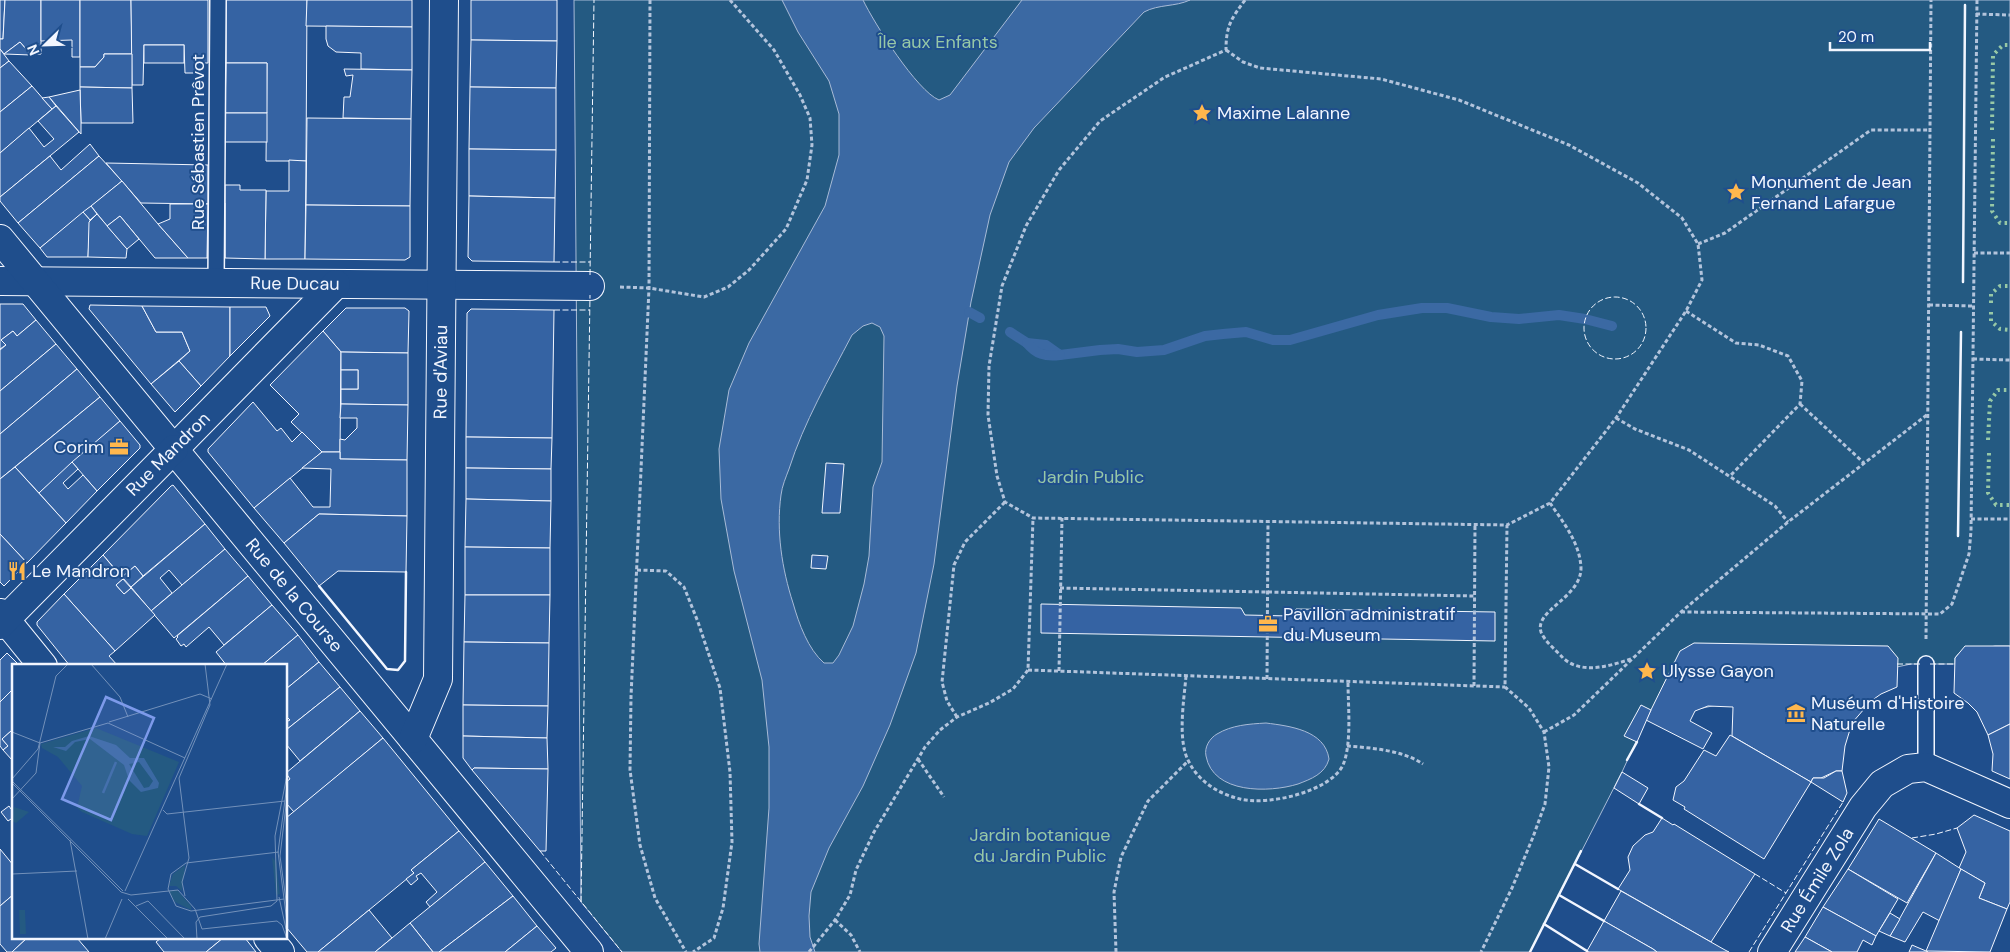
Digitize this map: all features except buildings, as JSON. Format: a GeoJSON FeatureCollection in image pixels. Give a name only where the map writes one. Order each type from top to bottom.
{"type":"FeatureCollection","features":[{"type":"Feature","properties":{"kind":"street","name":"Rue d'Aviau"},"geometry":{"type":"LineString","coordinates":[[413,739],[438,679],[444,0]]}},
{"type":"Feature","properties":{"kind":"street","name":"Rue de la Course"},"geometry":{"type":"LineString","coordinates":[[0,239],[589,952]]}},
{"type":"Feature","properties":{"kind":"street","name":"Rue Ducau"},"geometry":{"type":"LineString","coordinates":[[0,282],[590,286]]}},
{"type":"Feature","properties":{"kind":"street","name":"Rue Mandron"},"geometry":{"type":"LineString","coordinates":[[2,619],[174,449],[336,284]]}},
{"type":"Feature","properties":{"kind":"street"},"geometry":{"type":"LineString","coordinates":[[2,619],[41,664]]}},
{"type":"Feature","properties":{"kind":"street"},"geometry":{"type":"LineString","coordinates":[[1926,767],[2010,804]]}},
{"type":"Feature","properties":{"kind":"street","name":"Rue Émile Zola"},"geometry":{"type":"LineString","coordinates":[[1772,952],[1863,807],[1882,784],[1908,769],[1926,767]]}},
{"type":"Feature","properties":{"kind":"street"},"geometry":{"type":"LineString","coordinates":[[270,940],[280,952]]}},
{"type":"Feature","properties":{"kind":"lane","name":"Rue Sébastien Prêvot"},"geometry":{"type":"LineString","coordinates":[[216,283],[218,0]]}},
{"type":"Feature","properties":{"kind":"lane"},"geometry":{"type":"LineString","coordinates":[[1926,664],[1926,767]]}},
{"type":"Feature","properties":{"kind":"path"},"geometry":{"type":"LineString","coordinates":[[650,0],[649,288],[630,770],[640,844],[654,898],[686,952]]}},
{"type":"Feature","properties":{"kind":"path"},"geometry":{"type":"LineString","coordinates":[[590,286],[649,288],[704,297],[728,287],[749,270],[786,229],[807,180],[812,145],[810,118],[800,95],[774,50],[730,0]]}},
{"type":"Feature","properties":{"kind":"path"},"geometry":{"type":"LineString","coordinates":[[1226,50],[1226,32],[1233,16],[1245,0]]}},
{"type":"Feature","properties":{"kind":"path"},"geometry":{"type":"LineString","coordinates":[[1926,664],[1931,0]]}},
{"type":"Feature","properties":{"kind":"path"},"geometry":{"type":"LineString","coordinates":[[1681,612],[1940,614],[1952,604],[1969,554],[1971,519],[1976,0]]}},
{"type":"Feature","properties":{"kind":"path"},"geometry":{"type":"LineString","coordinates":[[1976,14],[2010,15]]}},
{"type":"Feature","properties":{"kind":"path"},"geometry":{"type":"LineString","coordinates":[[1226,50],[1243,62],[1260,68],[1381,78],[1459,100],[1569,145],[1638,183],[1682,218],[1698,244],[1702,280],[1686,311],[1616,418],[1550,503],[1507,526],[1033,518],[1005,502],[997,476],[988,415],[989,366],[1002,286],[1026,226],[1059,170],[1100,121],[1165,77],[1226,50]]}},
{"type":"Feature","properties":{"kind":"path"},"geometry":{"type":"LineString","coordinates":[[1698,244],[1725,233],[1871,130],[1930,130]]}},
{"type":"Feature","properties":{"kind":"path"},"geometry":{"type":"LineString","coordinates":[[1974,253],[2010,253]]}},
{"type":"Feature","properties":{"kind":"path"},"geometry":{"type":"LineString","coordinates":[[1929,305],[1973,306]]}},
{"type":"Feature","properties":{"kind":"path"},"geometry":{"type":"LineString","coordinates":[[1686,311],[1736,343],[1759,345],[1788,356],[1802,381],[1800,404],[1730,476]]}},
{"type":"Feature","properties":{"kind":"path"},"geometry":{"type":"LineString","coordinates":[[1973,359],[2010,360]]}},
{"type":"Feature","properties":{"kind":"path"},"geometry":{"type":"LineString","coordinates":[[1800,404],[1864,463]]}},
{"type":"Feature","properties":{"kind":"path"},"geometry":{"type":"LineString","coordinates":[[1544,732],[1574,715],[1681,612],[1788,522],[1928,413]]}},
{"type":"Feature","properties":{"kind":"path"},"geometry":{"type":"LineString","coordinates":[[1616,418],[1635,429],[1689,450],[1775,506],[1788,522]]}},
{"type":"Feature","properties":{"kind":"path"},"geometry":{"type":"LineString","coordinates":[[957,717],[946,701],[942,682],[954,565],[965,542],[1005,502]]}},
{"type":"Feature","properties":{"kind":"path"},"geometry":{"type":"LineString","coordinates":[[1550,503],[1568,528],[1581,568],[1575,588],[1547,612],[1540,622],[1541,632],[1550,645],[1570,664],[1587,668],[1607,667],[1632,659]]}},
{"type":"Feature","properties":{"kind":"path"},"geometry":{"type":"LineString","coordinates":[[809,952],[835,920],[850,895],[856,870],[874,832],[925,747],[940,730],[957,717],[1013,689],[1028,670],[1033,518]]}},
{"type":"Feature","properties":{"kind":"path"},"geometry":{"type":"LineString","coordinates":[[1059,671],[1062,518]]}},
{"type":"Feature","properties":{"kind":"path"},"geometry":{"type":"LineString","coordinates":[[1971,519],[2010,519]]}},
{"type":"Feature","properties":{"kind":"path"},"geometry":{"type":"LineString","coordinates":[[1267,679],[1268,522]]}},
{"type":"Feature","properties":{"kind":"path"},"geometry":{"type":"LineString","coordinates":[[1474,686],[1475,525]]}},
{"type":"Feature","properties":{"kind":"path"},"geometry":{"type":"LineString","coordinates":[[1505,687],[1507,526]]}},
{"type":"Feature","properties":{"kind":"path"},"geometry":{"type":"LineString","coordinates":[[637,570],[666,571],[684,587],[720,688],[730,772],[732,842],[723,908],[714,938],[692,952]]}},
{"type":"Feature","properties":{"kind":"path"},"geometry":{"type":"LineString","coordinates":[[1060,588],[1475,596]]}},
{"type":"Feature","properties":{"kind":"path"},"geometry":{"type":"LineString","coordinates":[[1028,670],[1505,687],[1529,708],[1544,732],[1549,767],[1545,804],[1512,888],[1481,952]]}},
{"type":"Feature","properties":{"kind":"path"},"geometry":{"type":"LineString","coordinates":[[1186,676],[1183,740],[1188,761],[1199,777],[1215,790],[1241,800],[1284,799],[1312,790],[1329,780],[1342,766],[1347,746],[1348,682]]}},
{"type":"Feature","properties":{"kind":"path"},"geometry":{"type":"LineString","coordinates":[[1347,746],[1379,749],[1418,760],[1423,764]]}},
{"type":"Feature","properties":{"kind":"path"},"geometry":{"type":"LineString","coordinates":[[918,759],[944,797]]}},
{"type":"Feature","properties":{"kind":"path"},"geometry":{"type":"LineString","coordinates":[[1116,952],[1114,892],[1122,857],[1148,801],[1188,761]]}},
{"type":"Feature","properties":{"kind":"path"},"geometry":{"type":"LineString","coordinates":[[835,920],[851,935],[860,952]]}},
{"type":"Feature","properties":{"kind":"green space","name":"Jardin Public"},"geometry":{"type":"Polygon","coordinates":[[[574,0],[2010,0],[2010,646],[1995,646],[1958,654],[1955,658],[1955,664],[1911,664],[1646,720],[1622,772],[1530,952],[622,952],[581,902],[574,0]]]}},
{"type":"Feature","properties":{"kind":"shaded area"},"geometry":{"type":"Polygon","coordinates":[[[782,0],[863,0],[876,24],[908,70],[919,84],[939,100],[950,95],[1022,0],[1190,0],[1144,12],[1034,128],[1009,162],[990,215],[971,302],[957,386],[934,564],[916,653],[890,725],[863,786],[829,848],[811,892],[810,937],[815,952],[760,952],[769,808],[769,747],[762,680],[734,571],[721,499],[719,449],[729,390],[749,343],[825,206],[839,155],[839,114],[829,81],[798,32],[782,0]],[[872,323],[863,326],[852,335],[809,418],[784,482],[782,492],[779,522],[781,550],[786,577],[801,628],[813,651],[824,663],[833,663],[853,626],[869,556],[873,487],[882,462],[884,336],[880,327],[872,323]]]}},
{"type":"Feature","properties":{"kind":"shaded area"},"geometry":{"type":"Polygon","coordinates":[[[1266,723],[1305,731],[1321,742],[1326,749],[1329,759],[1324,769],[1312,778],[1298,784],[1272,789],[1244,788],[1219,778],[1211,768],[1206,756],[1206,749],[1210,740],[1217,734],[1235,727],[1266,723]]]}},
{"type":"Feature","properties":{"kind":"waterway"},"geometry":{"type":"LineString","coordinates":[[1010,332],[1027,343],[1046,345],[1060,355],[1118,349],[1137,352],[1164,350],[1205,336],[1246,332],[1273,340],[1290,340],[1378,315],[1422,308],[1447,308],[1491,317],[1519,319],[1559,315],[1612,326]]}},
{"type":"Feature","properties":{"kind":"waterway"},"geometry":{"type":"LineString","coordinates":[[969,312],[980,318]]}},
{"type":"Feature","properties":{"kind":"waterway"},"geometry":{"type":"LineString","coordinates":[[1027,343],[1041,354],[1050,356],[1060,355]]}},
{"type":"Feature","properties":{"kind":"hedge"},"geometry":{"type":"LineString","coordinates":[[1992,130],[1993,55],[2003,45],[2010,45]]}},
{"type":"Feature","properties":{"kind":"hedge"},"geometry":{"type":"LineString","coordinates":[[1993,139],[1992,211],[2000,223],[2010,223]]}},
{"type":"Feature","properties":{"kind":"hedge"},"geometry":{"type":"LineString","coordinates":[[1991,303],[1991,294],[2000,286],[2010,286]]}},
{"type":"Feature","properties":{"kind":"hedge"},"geometry":{"type":"LineString","coordinates":[[1991,312],[1991,321],[2000,329],[2010,330]]}},
{"type":"Feature","properties":{"kind":"hedge"},"geometry":{"type":"LineString","coordinates":[[1988,440],[1990,401],[1998,390],[2010,390]]}},
{"type":"Feature","properties":{"kind":"hedge"},"geometry":{"type":"LineString","coordinates":[[1989,453],[1988,493],[1996,505],[2010,505]]}},
{"type":"Feature","properties":{"kind":"fence"},"geometry":{"type":"LineString","coordinates":[[590,275],[594,0]]}},
{"type":"Feature","properties":{"kind":"fence"},"geometry":{"type":"LineString","coordinates":[[554,262],[590,262]]}},
{"type":"Feature","properties":{"kind":"fence"},"geometry":{"type":"LineString","coordinates":[[581,902],[590,295]]}},
{"type":"Feature","properties":{"kind":"fence"},"geometry":{"type":"LineString","coordinates":[[1615,297],[1627,299],[1637,306],[1644,316],[1646,328],[1644,340],[1637,350],[1627,357],[1615,359],[1603,357],[1593,350],[1586,340],[1584,328],[1586,316],[1593,306],[1603,299],[1615,297]]}},
{"type":"Feature","properties":{"kind":"fence"},"geometry":{"type":"LineString","coordinates":[[554,310],[590,310]]}},
{"type":"Feature","properties":{"kind":"fence"},"geometry":{"type":"LineString","coordinates":[[1897,664],[1922,664]]}},
{"type":"Feature","properties":{"kind":"fence"},"geometry":{"type":"LineString","coordinates":[[1930,664],[1955,664]]}},
{"type":"Feature","properties":{"kind":"fence"},"geometry":{"type":"LineString","coordinates":[[1749,952],[1843,802]]}},
{"type":"Feature","properties":{"kind":"fence"},"geometry":{"type":"LineString","coordinates":[[1912,838],[1957,828]]}},
{"type":"Feature","properties":{"kind":"fence"},"geometry":{"type":"LineString","coordinates":[[540,851],[622,952]]}},
{"type":"Feature","properties":{"kind":"fence"},"geometry":{"type":"LineString","coordinates":[[1755,874],[1786,893]]}},
{"type":"Feature","properties":{"kind":"wall"},"geometry":{"type":"LineString","coordinates":[[1963,282],[1965,5]]}},
{"type":"Feature","properties":{"kind":"wall"},"geometry":{"type":"LineString","coordinates":[[1958,536],[1961,332]]}},
{"type":"Feature","properties":{"kind":"wall"},"geometry":{"type":"LineString","coordinates":[[319,586],[387,669],[398,670],[405,661],[406,572]]}},
{"type":"Feature","properties":{"kind":"wall"},"geometry":{"type":"LineString","coordinates":[[1627,760],[1637,742]]}},
{"type":"Feature","properties":{"kind":"wall"},"geometry":{"type":"LineString","coordinates":[[1639,804],[1662,818]]}},
{"type":"Feature","properties":{"kind":"wall"},"geometry":{"type":"LineString","coordinates":[[1530,952],[1581,851]]}},
{"type":"Feature","properties":{"kind":"wall"},"geometry":{"type":"LineString","coordinates":[[1575,864],[1618,889]]}},
{"type":"Feature","properties":{"kind":"wall"},"geometry":{"type":"LineString","coordinates":[[1559,895],[1604,921]]}},
{"type":"Feature","properties":{"kind":"wall"},"geometry":{"type":"LineString","coordinates":[[1544,924],[1587,951]]}},
{"type":"Feature","properties":{"kind":"place","name":"Maxime Lalanne"},"geometry":{"type":"Point","coordinates":[1202,113]}},
{"type":"Feature","properties":{"kind":"place","name":"Monument de Jean Fernand Lafargue"},"geometry":{"type":"Point","coordinates":[1736,192]}},
{"type":"Feature","properties":{"kind":"place","name":"Corim"},"geometry":{"type":"Point","coordinates":[119,447]}},
{"type":"Feature","properties":{"kind":"place","name":"Le Mandron"},"geometry":{"type":"Point","coordinates":[17,571]}},
{"type":"Feature","properties":{"kind":"place","name":"Pavillon administratif du Museum"},"geometry":{"type":"Point","coordinates":[1268,624]}},
{"type":"Feature","properties":{"kind":"place","name":"Ulysse Gayon"},"geometry":{"type":"Point","coordinates":[1647,671]}},
{"type":"Feature","properties":{"kind":"place","name":"Muséum d'Histoire Naturelle"},"geometry":{"type":"Point","coordinates":[1796,713]}},
{"type":"Feature","properties":{"kind":"park label","name":"Île aux Enfants"},"geometry":{"type":"Point","coordinates":[938,42]}},
{"type":"Feature","properties":{"kind":"park label","name":"Jardin botanique du Jardin Public"},"geometry":{"type":"Point","coordinates":[1040,845]}}]}
